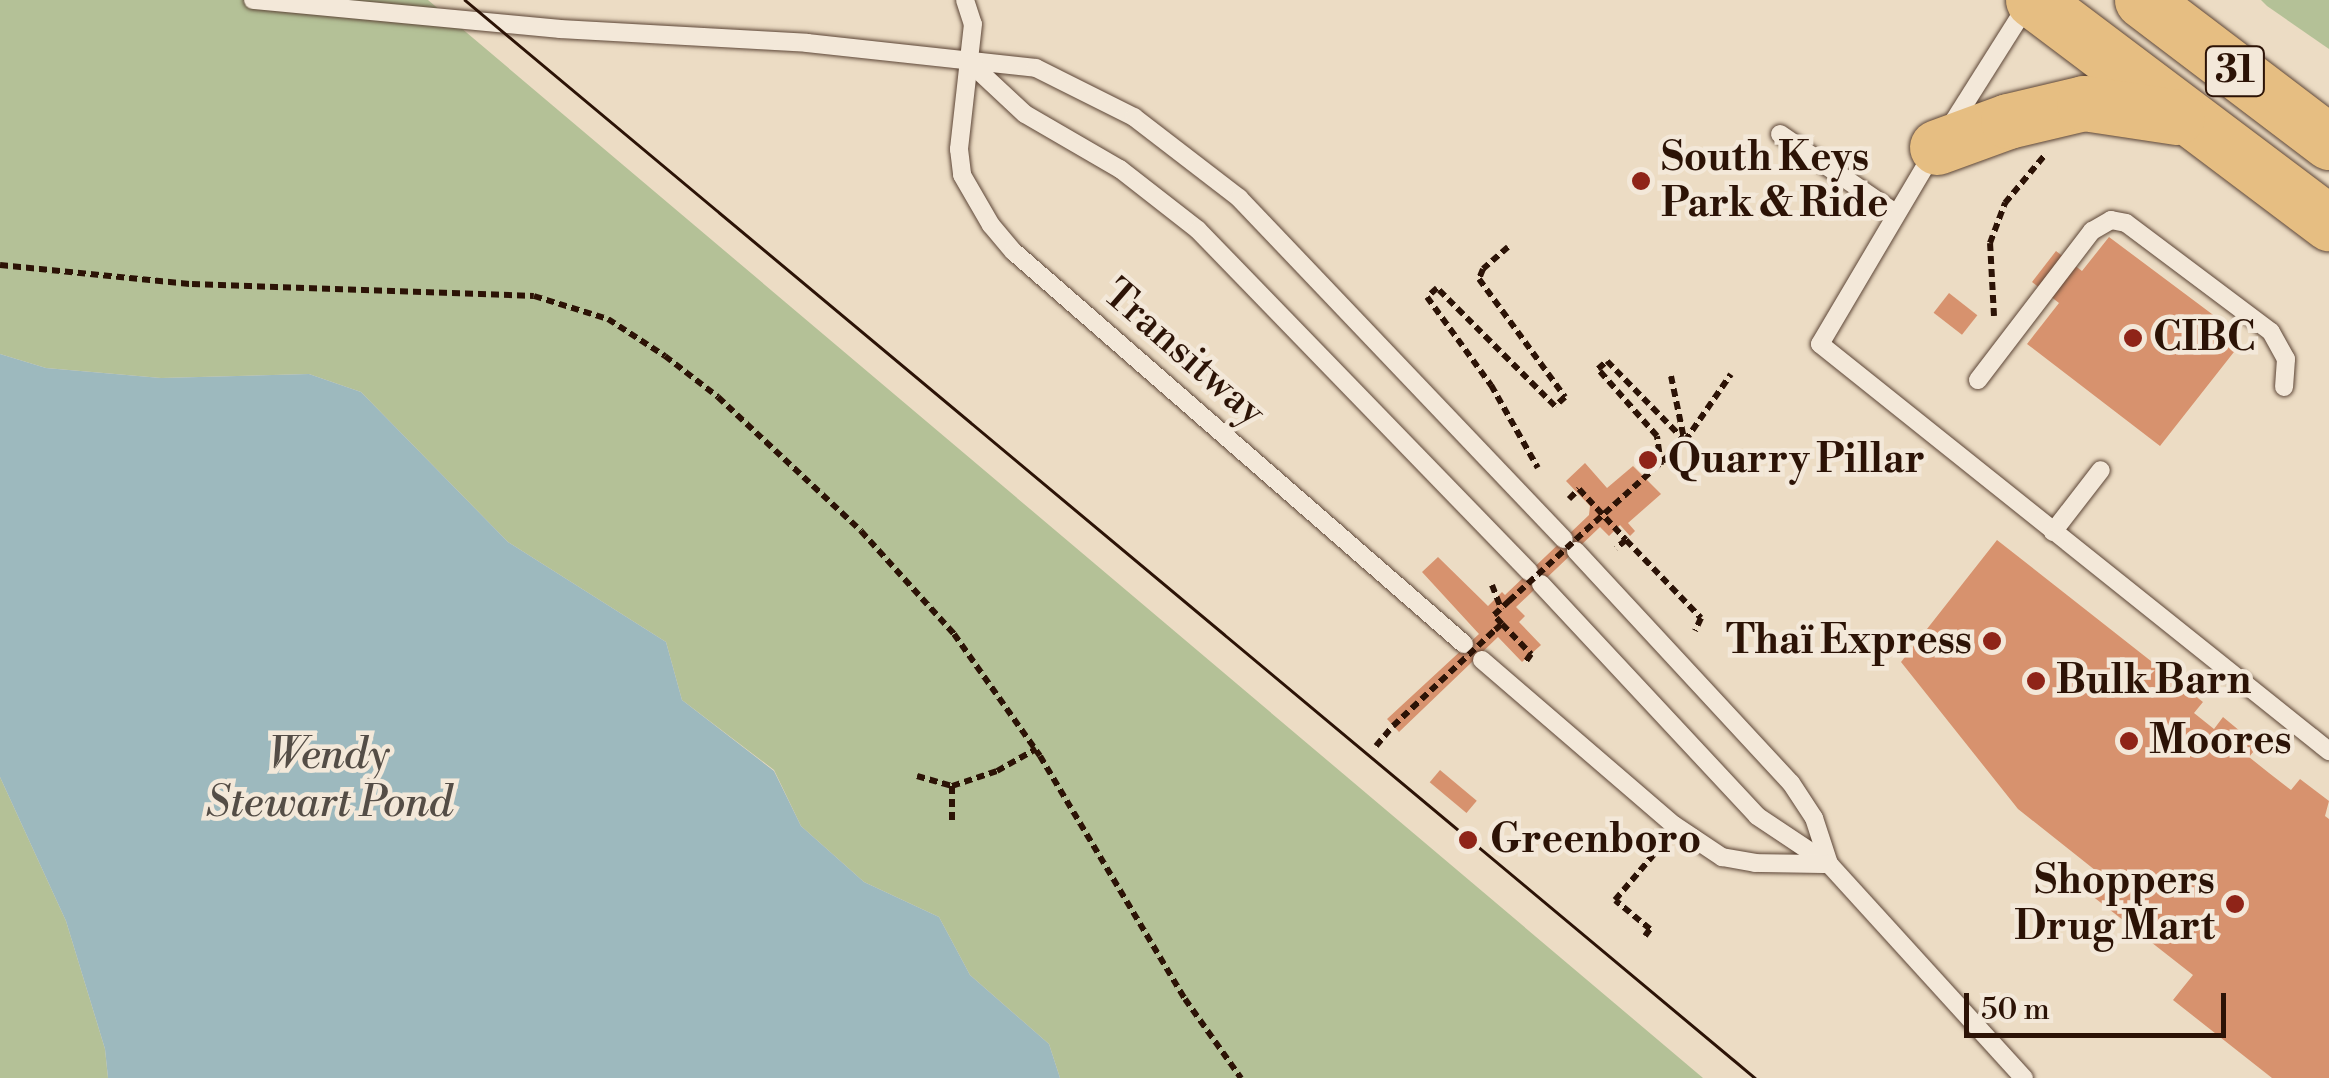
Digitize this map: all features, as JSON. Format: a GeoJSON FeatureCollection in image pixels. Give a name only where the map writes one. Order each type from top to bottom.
{"type":"FeatureCollection","features":[{"type":"Feature","properties":{"kind":"main road","name":"31"},"geometry":{"type":"LineString","coordinates":[[2032,0],[2329,223]]}},
{"type":"Feature","properties":{"kind":"main road","name":"31"},"geometry":{"type":"LineString","coordinates":[[2142,0],[2329,142]]}},
{"type":"Feature","properties":{"kind":"main road"},"geometry":{"type":"LineString","coordinates":[[1936,147],[2008,121],[2084,104],[2185,118]]}},
{"type":"Feature","properties":{"kind":"lane"},"geometry":{"type":"LineString","coordinates":[[252,0],[386,15],[807,43],[1036,68],[1134,117],[1213,176],[1304,262],[1570,545],[1791,783],[1814,818],[1829,864]]}},
{"type":"Feature","properties":{"kind":"lane","name":"Transitway"},"geometry":{"type":"LineString","coordinates":[[965,0],[973,24],[959,149],[962,175],[991,225],[1014,252],[1464,644]]}},
{"type":"Feature","properties":{"kind":"lane"},"geometry":{"type":"LineString","coordinates":[[2032,0],[1894,212],[1820,344],[2329,751]]}},
{"type":"Feature","properties":{"kind":"lane"},"geometry":{"type":"LineString","coordinates":[[967,60],[1025,114],[1120,169],[1198,230],[1535,578],[1756,816],[1829,864],[2024,1078]]}},
{"type":"Feature","properties":{"kind":"lane"},"geometry":{"type":"LineString","coordinates":[[1780,134],[1894,212]]}},
{"type":"Feature","properties":{"kind":"lane"},"geometry":{"type":"LineString","coordinates":[[1978,380],[2092,231],[2111,220],[2126,223],[2271,332],[2286,359],[2284,387]]}},
{"type":"Feature","properties":{"kind":"lane"},"geometry":{"type":"LineString","coordinates":[[2053,532],[2101,470]]}},
{"type":"Feature","properties":{"kind":"lane"},"geometry":{"type":"LineString","coordinates":[[1482,660],[1674,824],[1722,857],[1756,863],[1829,864]]}},
{"type":"Feature","properties":{"kind":"path"},"geometry":{"type":"LineString","coordinates":[[1978,380],[1995,329],[1990,243],[2004,203],[2040,166],[2048,147]]}},
{"type":"Feature","properties":{"kind":"path"},"geometry":{"type":"LineString","coordinates":[[1508,247],[1483,269],[1479,279],[1565,397],[1555,406],[1437,288],[1427,297],[1490,385],[1538,468]]}},
{"type":"Feature","properties":{"kind":"path"},"geometry":{"type":"LineString","coordinates":[[0,264],[192,284],[488,291],[534,296],[608,319],[718,397],[860,531],[954,634],[1036,749],[1185,999],[1242,1078]]}},
{"type":"Feature","properties":{"kind":"path"},"geometry":{"type":"LineString","coordinates":[[1661,465],[1657,436],[1598,368],[1608,361],[1685,440]]}},
{"type":"Feature","properties":{"kind":"path"},"geometry":{"type":"LineString","coordinates":[[1521,667],[1531,654],[1499,627],[1494,615],[1661,465],[1685,440],[1731,374]]}},
{"type":"Feature","properties":{"kind":"path"},"geometry":{"type":"LineString","coordinates":[[1671,376],[1685,440]]}},
{"type":"Feature","properties":{"kind":"path"},"geometry":{"type":"LineString","coordinates":[[1569,499],[1579,490],[1701,618],[1695,631]]}},
{"type":"Feature","properties":{"kind":"path"},"geometry":{"type":"LineString","coordinates":[[1616,548],[1626,540]]}},
{"type":"Feature","properties":{"kind":"path"},"geometry":{"type":"LineString","coordinates":[[1653,587],[1663,578]]}},
{"type":"Feature","properties":{"kind":"path"},"geometry":{"type":"LineString","coordinates":[[1492,585],[1501,609]]}},
{"type":"Feature","properties":{"kind":"path"},"geometry":{"type":"LineString","coordinates":[[1376,746],[1499,627]]}},
{"type":"Feature","properties":{"kind":"path"},"geometry":{"type":"LineString","coordinates":[[917,776],[952,786],[997,770],[1036,749]]}},
{"type":"Feature","properties":{"kind":"path"},"geometry":{"type":"LineString","coordinates":[[952,786],[952,826]]}},
{"type":"Feature","properties":{"kind":"path"},"geometry":{"type":"LineString","coordinates":[[1645,936],[1650,929],[1614,900],[1661,846]]}},
{"type":"Feature","properties":{"kind":"green space"},"geometry":{"type":"Polygon","coordinates":[[[0,0],[428,0],[1703,1078],[1060,1078],[1049,1044],[970,975],[939,917],[864,882],[801,826],[774,770],[682,700],[666,642],[508,542],[361,392],[309,374],[161,378],[46,368],[0,354],[0,0]]]}},
{"type":"Feature","properties":{"kind":"green space"},"geometry":{"type":"Polygon","coordinates":[[[2261,0],[2329,0],[2329,49],[2267,6],[2261,0]]]}},
{"type":"Feature","properties":{"kind":"green space"},"geometry":{"type":"Polygon","coordinates":[[[0,777],[66,921],[105,1049],[108,1078],[0,1078],[0,777]]]}},
{"type":"Feature","properties":{"kind":"water","name":"Wendy Stewart Pond"},"geometry":{"type":"Polygon","coordinates":[[[0,354],[46,368],[161,378],[309,374],[361,392],[508,542],[666,642],[682,700],[774,771],[801,826],[864,882],[939,917],[970,975],[1049,1044],[1060,1078],[108,1078],[105,1049],[66,921],[0,777],[0,354]]]}},
{"type":"Feature","properties":{"kind":"building","name":"CIBC"},"geometry":{"type":"Polygon","coordinates":[[[2109,237],[2232,329],[2229,333],[2241,343],[2160,446],[2027,344],[2059,303],[2032,282],[2056,251],[2082,271],[2109,237]]]}},
{"type":"Feature","properties":{"kind":"building"},"geometry":{"type":"Polygon","coordinates":[[[1949,293],[1977,315],[1962,335],[1934,313],[1949,293]]]}},
{"type":"Feature","properties":{"kind":"building"},"geometry":{"type":"Polygon","coordinates":[[[1585,463],[1607,488],[1633,466],[1661,494],[1628,523],[1635,531],[1630,536],[1620,525],[1609,536],[1600,527],[1516,607],[1525,616],[1519,622],[1541,645],[1522,662],[1498,637],[1399,732],[1387,719],[1479,634],[1422,572],[1438,557],[1488,606],[1502,592],[1505,595],[1589,515],[1590,506],[1566,481],[1585,463]]]}},
{"type":"Feature","properties":{"kind":"building"},"geometry":{"type":"Polygon","coordinates":[[[1997,540],[2203,702],[2194,713],[2214,729],[2223,717],[2258,746],[2249,757],[2269,773],[2291,790],[2300,779],[2329,801],[2325,816],[2329,819],[2329,1078],[2272,1078],[2173,1000],[2193,975],[2091,895],[2105,878],[2018,809],[1901,662],[1997,540]]]}},
{"type":"Feature","properties":{"kind":"building"},"geometry":{"type":"Polygon","coordinates":[[[1440,770],[1477,801],[1466,813],[1430,782],[1440,770]]]}},
{"type":"Feature","properties":{"kind":"tram line"},"geometry":{"type":"LineString","coordinates":[[465,0],[1755,1078]]}},
{"type":"Feature","properties":{"kind":"place","name":"South Keys Park & Ride"},"geometry":{"type":"Point","coordinates":[1641,181]}},
{"type":"Feature","properties":{"kind":"place","name":"CIBC"},"geometry":{"type":"Point","coordinates":[2133,338]}},
{"type":"Feature","properties":{"kind":"place","name":"Quarry Pillar"},"geometry":{"type":"Point","coordinates":[1648,460]}},
{"type":"Feature","properties":{"kind":"place","name":"Thaï Express"},"geometry":{"type":"Point","coordinates":[1992,641]}},
{"type":"Feature","properties":{"kind":"place","name":"Bulk Barn"},"geometry":{"type":"Point","coordinates":[2036,681]}},
{"type":"Feature","properties":{"kind":"place","name":"Moores"},"geometry":{"type":"Point","coordinates":[2129,741]}},
{"type":"Feature","properties":{"kind":"place","name":"Greenboro"},"geometry":{"type":"Point","coordinates":[1468,840]}},
{"type":"Feature","properties":{"kind":"place","name":"Shoppers Drug Mart"},"geometry":{"type":"Point","coordinates":[2235,904]}}]}
